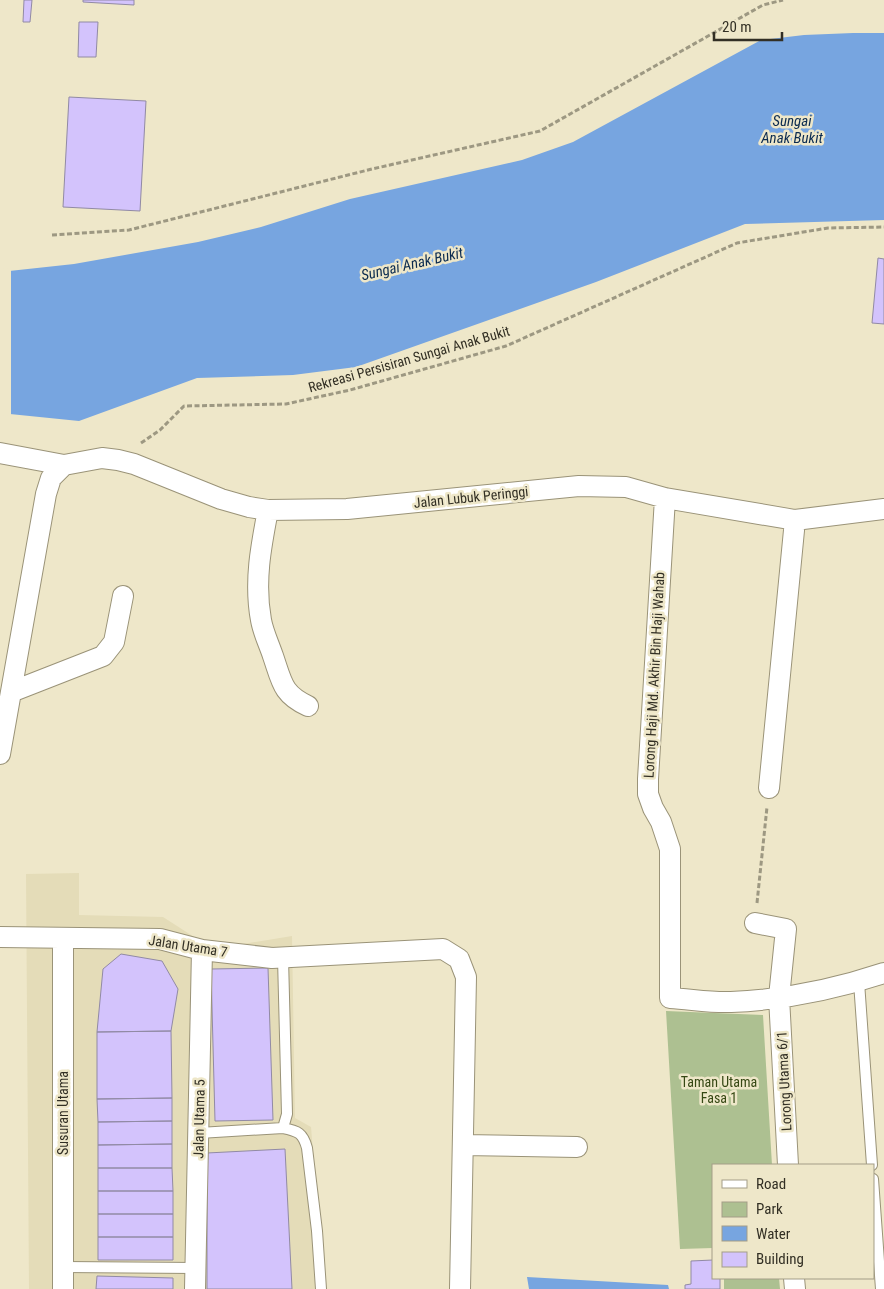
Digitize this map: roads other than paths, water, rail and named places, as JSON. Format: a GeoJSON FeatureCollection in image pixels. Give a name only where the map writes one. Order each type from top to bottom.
{"type":"FeatureCollection","features":[{"type":"Feature","properties":{"kind":"street","name":"Jalan Lubuk Peringgi"},"geometry":{"type":"LineString","coordinates":[[0,453],[64,464],[102,458],[118,460],[134,464],[221,499],[268,510],[347,509],[579,486],[626,487],[665,498],[795,520],[884,509]]}},
{"type":"Feature","properties":{"kind":"street"},"geometry":{"type":"LineString","coordinates":[[0,754],[46,494],[51,478],[64,464]]}},
{"type":"Feature","properties":{"kind":"street","name":"Lorong Haji Md. Akhir Bin Haji Wahab"},"geometry":{"type":"LineString","coordinates":[[665,498],[648,794],[653,808],[662,822],[670,849],[670,998],[730,1002],[779,997]]}},
{"type":"Feature","properties":{"kind":"street"},"geometry":{"type":"LineString","coordinates":[[268,510],[259,565],[258,583],[261,620],[282,683],[292,698],[308,706]]}},
{"type":"Feature","properties":{"kind":"street"},"geometry":{"type":"LineString","coordinates":[[770,788],[795,520]]}},
{"type":"Feature","properties":{"kind":"street"},"geometry":{"type":"LineString","coordinates":[[11,692],[103,656],[114,642],[123,596]]}},
{"type":"Feature","properties":{"kind":"street","name":"Lorong Utama 6/1"},"geometry":{"type":"LineString","coordinates":[[755,923],[786,929],[779,997],[788,1164]]}},
{"type":"Feature","properties":{"kind":"street","name":"Jalan Utama 7"},"geometry":{"type":"LineString","coordinates":[[0,937],[160,939],[202,950],[283,958],[443,949],[459,959],[466,977],[460,1289]]}},
{"type":"Feature","properties":{"kind":"street","name":"Susuran Utama"},"geometry":{"type":"LineString","coordinates":[[63,938],[63,1289]]}},
{"type":"Feature","properties":{"kind":"street","name":"Jalan Utama 5"},"geometry":{"type":"LineString","coordinates":[[196,1289],[202,950]]}},
{"type":"Feature","properties":{"kind":"street"},"geometry":{"type":"LineString","coordinates":[[779,997],[859,982],[884,973]]}},
{"type":"Feature","properties":{"kind":"street"},"geometry":{"type":"LineString","coordinates":[[463,1145],[577,1147]]}},
{"type":"Feature","properties":{"kind":"lane"},"geometry":{"type":"LineString","coordinates":[[283,958],[287,1114],[283,1128]]}},
{"type":"Feature","properties":{"kind":"lane"},"geometry":{"type":"LineString","coordinates":[[859,982],[872,1164]]}},
{"type":"Feature","properties":{"kind":"lane"},"geometry":{"type":"LineString","coordinates":[[199,1133],[283,1128],[296,1130],[304,1137],[317,1231],[320,1289]]}},
{"type":"Feature","properties":{"kind":"lane"},"geometry":{"type":"LineString","coordinates":[[874,1193],[881,1289]]}},
{"type":"Feature","properties":{"kind":"lane"},"geometry":{"type":"LineString","coordinates":[[63,1267],[196,1268]]}},
{"type":"Feature","properties":{"kind":"water","name":"Sungai Anak Bukit"},"geometry":{"type":"Polygon","coordinates":[[[884,33],[884,220],[745,224],[596,282],[356,367],[293,375],[197,378],[79,421],[0,413],[0,272],[74,264],[198,242],[261,227],[350,199],[522,160],[573,142],[761,40],[804,35],[884,33]]]}},
{"type":"Feature","properties":{"kind":"water"},"geometry":{"type":"Polygon","coordinates":[[[527,1277],[668,1285],[669,1289],[529,1289],[527,1277]]]}},
{"type":"Feature","properties":{"kind":"park label","name":"Taman Utama Fasa 1"},"geometry":{"type":"Point","coordinates":[719,1090]}}]}
